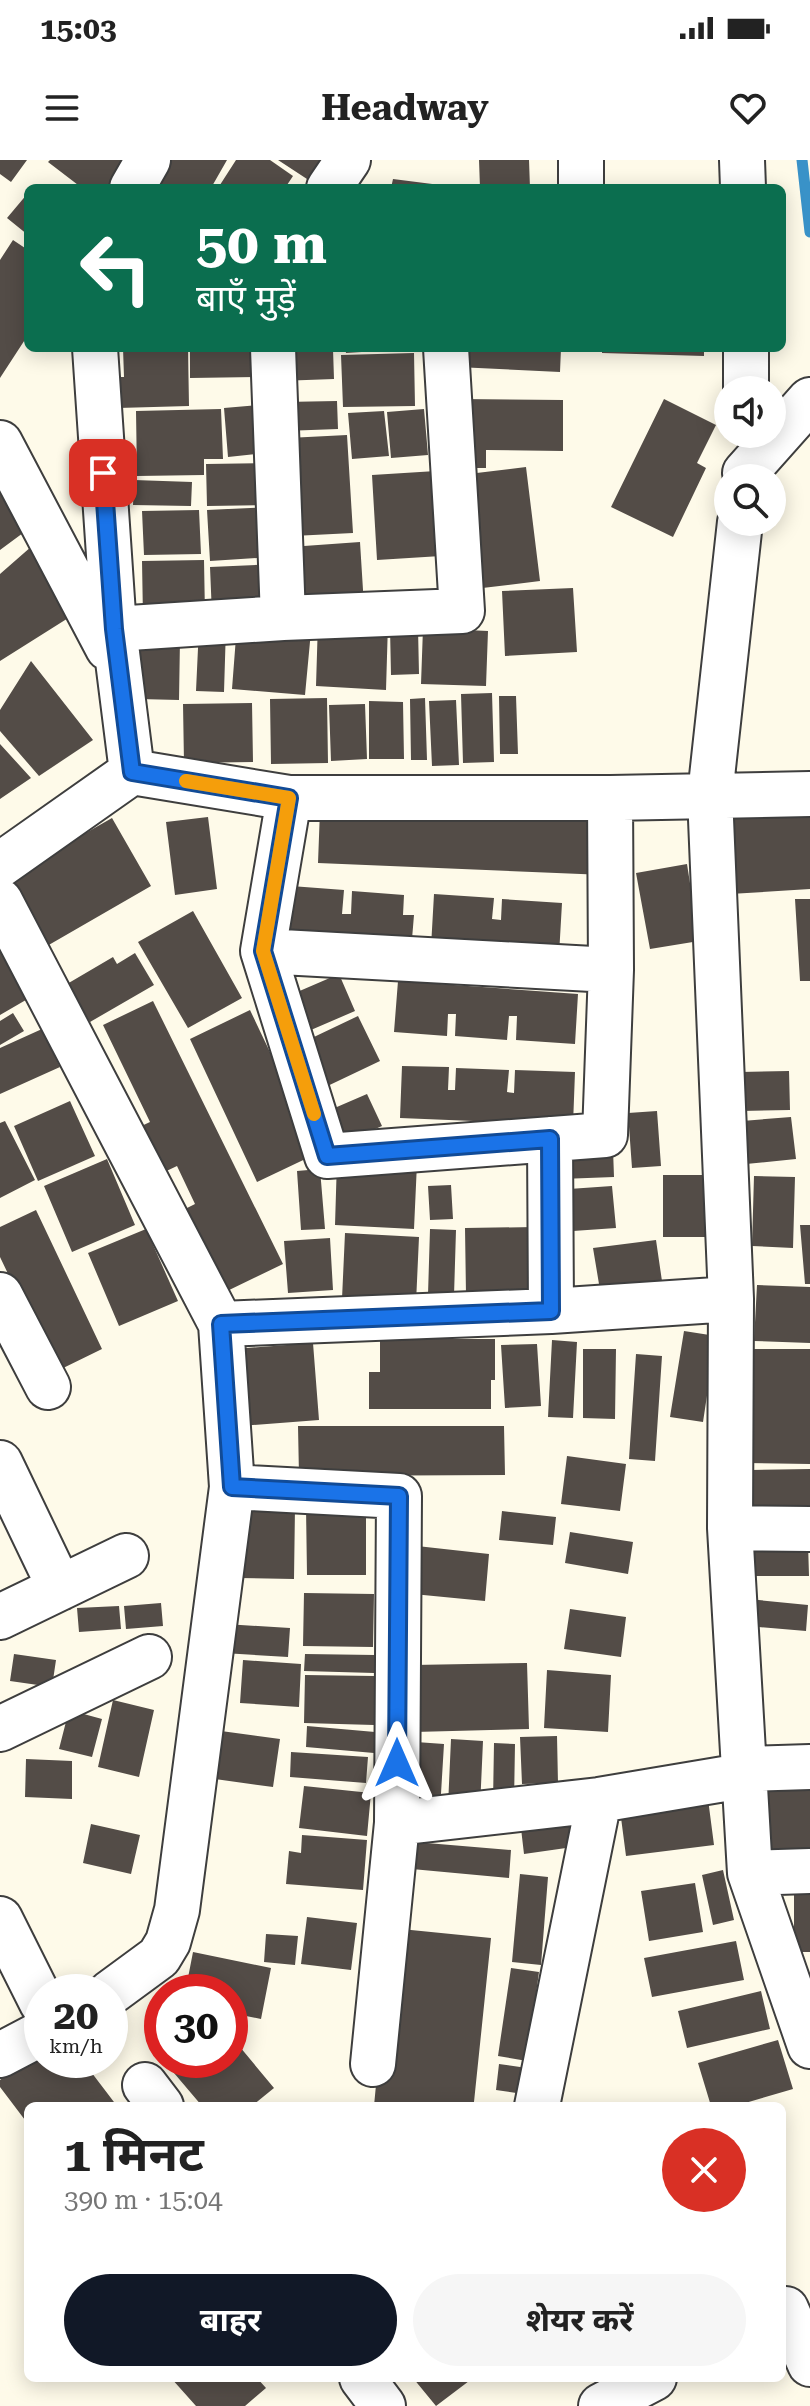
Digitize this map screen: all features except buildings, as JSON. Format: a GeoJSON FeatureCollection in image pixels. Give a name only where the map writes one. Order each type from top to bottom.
{"type":"FeatureCollection","features":[{"type":"Feature","properties":{"kind":"street"},"geometry":{"type":"LineString","coordinates":[[134,184],[148,160]]}},
{"type":"Feature","properties":{"kind":"street"},"geometry":{"type":"LineString","coordinates":[[332,184],[348,160]]}},
{"type":"Feature","properties":{"kind":"street"},"geometry":{"type":"LineString","coordinates":[[581,160],[581,184]]}},
{"type":"Feature","properties":{"kind":"street"},"geometry":{"type":"LineString","coordinates":[[742,160],[743,184]]}},
{"type":"Feature","properties":{"kind":"street"},"geometry":{"type":"LineString","coordinates":[[95,352],[116,649],[132,772]]}},
{"type":"Feature","properties":{"kind":"street"},"geometry":{"type":"LineString","coordinates":[[273,352],[283,618]]}},
{"type":"Feature","properties":{"kind":"street"},"geometry":{"type":"LineString","coordinates":[[116,649],[283,618],[462,611],[446,352]]}},
{"type":"Feature","properties":{"kind":"street"},"geometry":{"type":"LineString","coordinates":[[746,352],[746,376]]}},
{"type":"Feature","properties":{"kind":"street"},"geometry":{"type":"LineString","coordinates":[[745,462],[810,400]]}},
{"type":"Feature","properties":{"kind":"street"},"geometry":{"type":"LineString","coordinates":[[0,443],[116,649]]}},
{"type":"Feature","properties":{"kind":"street"},"geometry":{"type":"LineString","coordinates":[[738,536],[710,795],[731,1299],[730,1528],[750,1873],[810,2046]]}},
{"type":"Feature","properties":{"kind":"street"},"geometry":{"type":"LineString","coordinates":[[0,865],[132,772],[289,798],[610,798],[810,794]]}},
{"type":"Feature","properties":{"kind":"street"},"geometry":{"type":"LineString","coordinates":[[289,798],[263,951],[327,1156],[605,1135],[611,970],[610,798]]}},
{"type":"Feature","properties":{"kind":"street"},"geometry":{"type":"LineString","coordinates":[[0,901],[221,1324],[232,1487],[177,1910],[168,1942],[159,1957],[128,1980]]}},
{"type":"Feature","properties":{"kind":"street"},"geometry":{"type":"LineString","coordinates":[[263,951],[611,970]]}},
{"type":"Feature","properties":{"kind":"street"},"geometry":{"type":"LineString","coordinates":[[550,1139],[551,1311]]}},
{"type":"Feature","properties":{"kind":"street"},"geometry":{"type":"LineString","coordinates":[[0,1295],[48,1387]]}},
{"type":"Feature","properties":{"kind":"street"},"geometry":{"type":"LineString","coordinates":[[221,1324],[551,1311],[731,1299]]}},
{"type":"Feature","properties":{"kind":"street"},"geometry":{"type":"LineString","coordinates":[[0,1463],[60,1588]]}},
{"type":"Feature","properties":{"kind":"street"},"geometry":{"type":"LineString","coordinates":[[232,1487],[399,1496],[397,1823],[373,2064]]}},
{"type":"Feature","properties":{"kind":"street"},"geometry":{"type":"LineString","coordinates":[[730,1528],[810,1529]]}},
{"type":"Feature","properties":{"kind":"street"},"geometry":{"type":"LineString","coordinates":[[0,1617],[126,1556]]}},
{"type":"Feature","properties":{"kind":"street"},"geometry":{"type":"LineString","coordinates":[[1,1726],[149,1657]]}},
{"type":"Feature","properties":{"kind":"street"},"geometry":{"type":"LineString","coordinates":[[397,1823],[599,1800],[742,1773],[810,1767]]}},
{"type":"Feature","properties":{"kind":"street"},"geometry":{"type":"LineString","coordinates":[[538,2102],[599,1800]]}},
{"type":"Feature","properties":{"kind":"street"},"geometry":{"type":"LineString","coordinates":[[750,1873],[810,1871]]}},
{"type":"Feature","properties":{"kind":"street"},"geometry":{"type":"LineString","coordinates":[[0,1919],[28,1974]]}},
{"type":"Feature","properties":{"kind":"street"},"geometry":{"type":"LineString","coordinates":[[0,2055],[24,2042]]}},
{"type":"Feature","properties":{"kind":"street"},"geometry":{"type":"LineString","coordinates":[[793,2306],[810,2364]]}},
{"type":"Feature","properties":{"kind":"street"},"geometry":{"type":"LineString","coordinates":[[365,2382],[383,2406]]}},
{"type":"Feature","properties":{"kind":"street"},"geometry":{"type":"LineString","coordinates":[[601,2406],[646,2382]]}},
{"type":"Feature","properties":{"kind":"waterway"},"geometry":{"type":"LineString","coordinates":[[802,160],[810,232]]}},
{"type":"Feature","properties":{"kind":"slow traffic"},"geometry":{"type":"LineString","coordinates":[[186,781],[289,798],[263,951],[314,1114]]}},
{"type":"Feature","properties":{"kind":"route"},"geometry":{"type":"LineString","coordinates":[[103,473],[114,629],[132,772],[289,798],[263,951],[327,1156],[550,1139],[551,1311],[221,1324],[232,1487],[399,1496],[397,1763]]}}]}
